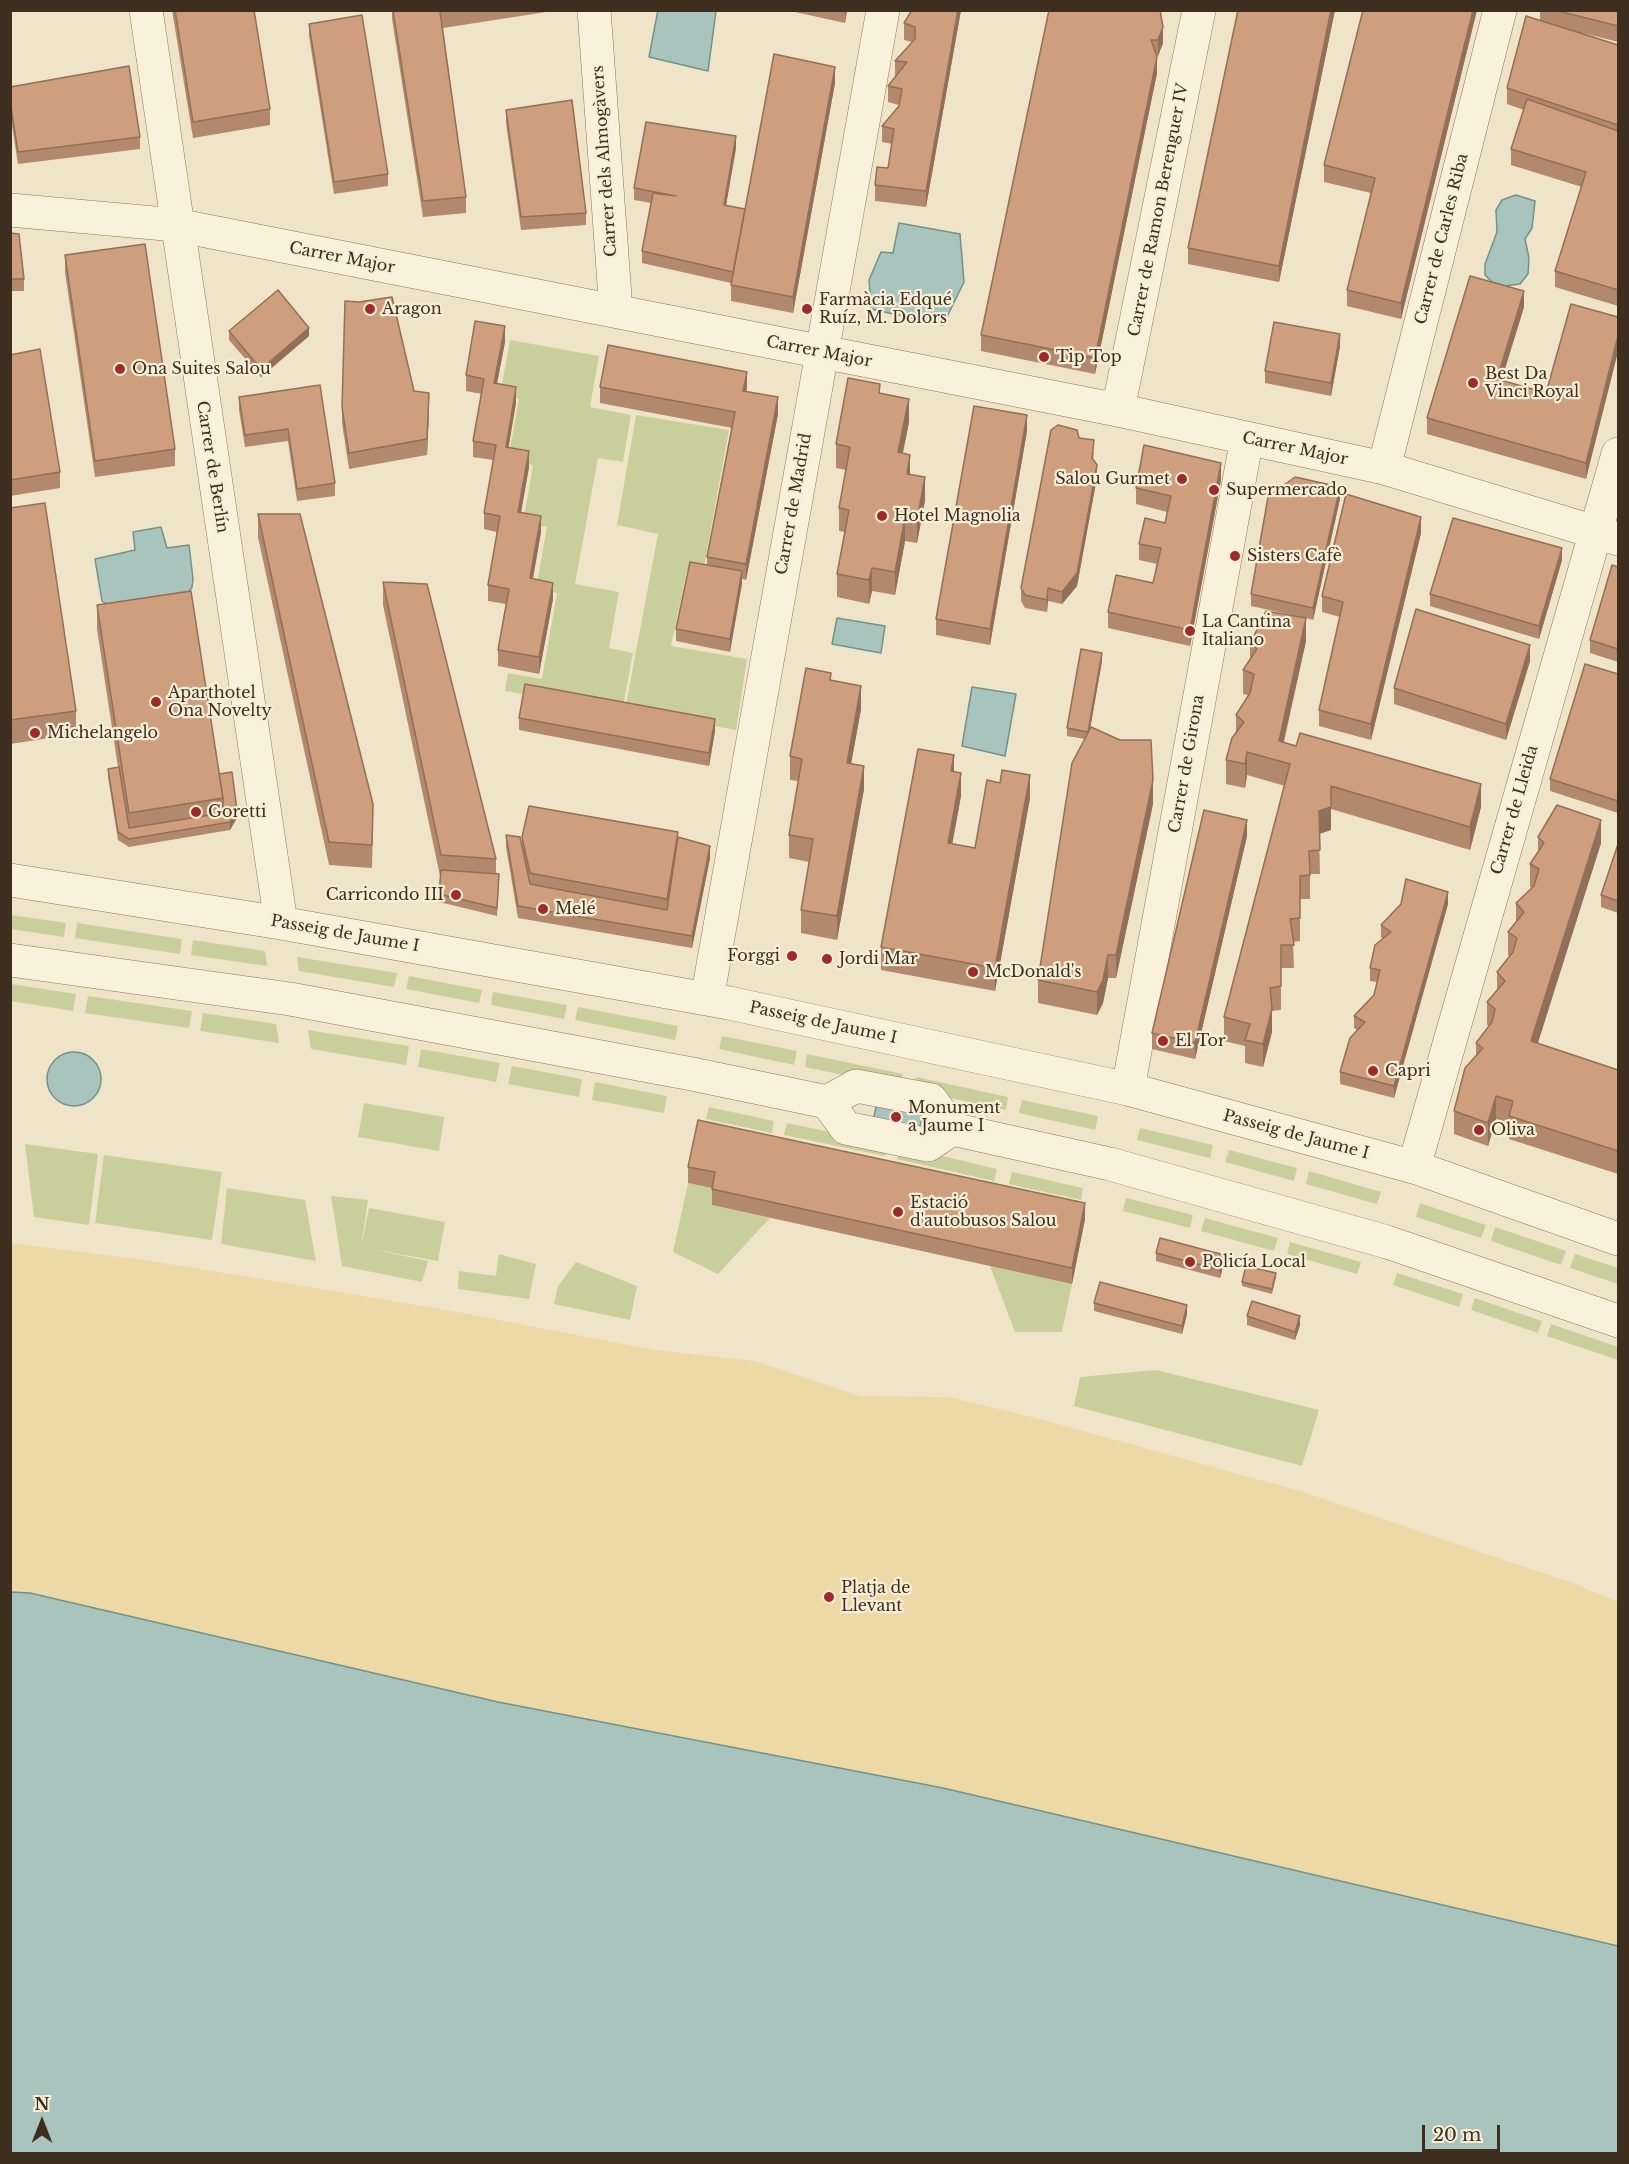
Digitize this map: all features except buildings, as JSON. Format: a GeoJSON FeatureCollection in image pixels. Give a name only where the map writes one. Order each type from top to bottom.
{"type":"FeatureCollection","features":[{"type":"Feature","properties":{"kind":"street","name":"Carrer de Berlín"},"geometry":{"type":"LineString","coordinates":[[146,10],[176,225],[281,922]]}},
{"type":"Feature","properties":{"kind":"street","name":"Carrer dels Almogàvers"},"geometry":{"type":"LineString","coordinates":[[594,10],[616,311]]}},
{"type":"Feature","properties":{"kind":"street","name":"Carrer de Madrid"},"geometry":{"type":"LineString","coordinates":[[707,999],[883,10]]}},
{"type":"Feature","properties":{"kind":"street","name":"Carrer de Ramon Berenguer IV"},"geometry":{"type":"LineString","coordinates":[[1118,410],[1199,10]]}},
{"type":"Feature","properties":{"kind":"street","name":"Carrer de Carles Riba"},"geometry":{"type":"LineString","coordinates":[[1384,468],[1500,10]]}},
{"type":"Feature","properties":{"kind":"street","name":"Carrer Major"},"geometry":{"type":"LineString","coordinates":[[10,210],[176,225],[1118,410],[1384,468],[1607,535]]}},
{"type":"Feature","properties":{"kind":"street","name":"Carrer de Girona"},"geometry":{"type":"LineString","coordinates":[[1128,1089],[1247,438]]}},
{"type":"Feature","properties":{"kind":"street","name":"Carrer de Lleida"},"geometry":{"type":"LineString","coordinates":[[1414,1167],[1607,535],[1618,454]]}},
{"type":"Feature","properties":{"kind":"street","name":"Passeig de Jaume I"},"geometry":{"type":"LineString","coordinates":[[10,880],[281,922],[707,999],[1128,1089],[1414,1167],[1618,1239]]}},
{"type":"Feature","properties":{"kind":"street"},"geometry":{"type":"LineString","coordinates":[[10,960],[290,999],[827,1102],[856,1086],[931,1100],[952,1129],[1110,1164],[1387,1242],[1618,1321]]}},
{"type":"Feature","properties":{"kind":"street"},"geometry":{"type":"LineString","coordinates":[[827,1102],[846,1128],[928,1145],[952,1129]]}},
{"type":"Feature","properties":{"kind":"green space"},"geometry":{"type":"Polygon","coordinates":[[[510,340],[599,356],[590,407],[631,415],[623,462],[598,458],[575,584],[619,592],[609,648],[633,653],[622,712],[505,691],[508,673],[542,679],[557,593],[536,589],[547,527],[523,523],[533,465],[508,460],[519,399],[500,395],[510,340]]]}},
{"type":"Feature","properties":{"kind":"green space"},"geometry":{"type":"Polygon","coordinates":[[[636,415],[729,430],[703,572],[687,570],[671,646],[747,659],[736,730],[625,710],[658,534],[617,525],[636,415]]]}},
{"type":"Feature","properties":{"kind":"green space"},"geometry":{"type":"Polygon","coordinates":[[[11,915],[66,923],[64,937],[11,929],[11,915]]]}},
{"type":"Feature","properties":{"kind":"green space"},"geometry":{"type":"Polygon","coordinates":[[[77,923],[182,939],[180,954],[75,938],[77,923]]]}},
{"type":"Feature","properties":{"kind":"green space"},"geometry":{"type":"Polygon","coordinates":[[[193,940],[265,951],[267,966],[191,955],[193,940]]]}},
{"type":"Feature","properties":{"kind":"green space"},"geometry":{"type":"Polygon","coordinates":[[[297,957],[397,973],[394,987],[299,971],[297,957]]]}},
{"type":"Feature","properties":{"kind":"green space"},"geometry":{"type":"Polygon","coordinates":[[[409,976],[482,990],[479,1003],[406,989],[409,976]]]}},
{"type":"Feature","properties":{"kind":"green space"},"geometry":{"type":"Polygon","coordinates":[[[11,984],[76,994],[73,1011],[11,1001],[11,984]]]}},
{"type":"Feature","properties":{"kind":"green space"},"geometry":{"type":"Polygon","coordinates":[[[493,992],[567,1005],[564,1019],[491,1005],[493,992]]]}},
{"type":"Feature","properties":{"kind":"green space"},"geometry":{"type":"Polygon","coordinates":[[[88,996],[192,1011],[189,1028],[85,1013],[88,996]]]}},
{"type":"Feature","properties":{"kind":"green space"},"geometry":{"type":"Polygon","coordinates":[[[578,1007],[678,1026],[675,1040],[575,1020],[578,1007]]]}},
{"type":"Feature","properties":{"kind":"green space"},"geometry":{"type":"Polygon","coordinates":[[[203,1013],[276,1024],[279,1043],[200,1031],[203,1013]]]}},
{"type":"Feature","properties":{"kind":"green space"},"geometry":{"type":"Polygon","coordinates":[[[308,1030],[409,1046],[406,1065],[311,1049],[308,1030]]]}},
{"type":"Feature","properties":{"kind":"green space"},"geometry":{"type":"Polygon","coordinates":[[[722,1036],[797,1051],[794,1065],[719,1049],[722,1036]]]}},
{"type":"Feature","properties":{"kind":"green space"},"geometry":{"type":"Polygon","coordinates":[[[421,1049],[500,1063],[496,1082],[418,1067],[421,1049]]]}},
{"type":"Feature","properties":{"kind":"green space"},"geometry":{"type":"Polygon","coordinates":[[[807,1054],[903,1074],[900,1087],[805,1067],[807,1054]]]}},
{"type":"Feature","properties":{"kind":"green space"},"geometry":{"type":"Polygon","coordinates":[[[512,1066],[582,1079],[579,1097],[508,1084],[512,1066]]]}},
{"type":"Feature","properties":{"kind":"green space"},"geometry":{"type":"Polygon","coordinates":[[[916,1077],[1008,1097],[1006,1110],[913,1090],[916,1077]]]}},
{"type":"Feature","properties":{"kind":"green space"},"geometry":{"type":"Polygon","coordinates":[[[595,1082],[667,1096],[664,1113],[592,1100],[595,1082]]]}},
{"type":"Feature","properties":{"kind":"green space"},"geometry":{"type":"Polygon","coordinates":[[[1022,1100],[1098,1116],[1095,1130],[1019,1113],[1022,1100]]]}},
{"type":"Feature","properties":{"kind":"green space"},"geometry":{"type":"Polygon","coordinates":[[[364,1103],[444,1117],[439,1151],[358,1137],[364,1103]]]}},
{"type":"Feature","properties":{"kind":"green space"},"geometry":{"type":"Polygon","coordinates":[[[709,1107],[774,1121],[772,1133],[706,1119],[709,1107]]]}},
{"type":"Feature","properties":{"kind":"green space"},"geometry":{"type":"Polygon","coordinates":[[[787,1123],[888,1144],[885,1156],[784,1135],[787,1123]]]}},
{"type":"Feature","properties":{"kind":"green space"},"geometry":{"type":"Polygon","coordinates":[[[1140,1128],[1213,1145],[1210,1158],[1137,1140],[1140,1128]]]}},
{"type":"Feature","properties":{"kind":"green space"},"geometry":{"type":"Polygon","coordinates":[[[25,1144],[98,1154],[89,1225],[34,1217],[25,1144]]]}},
{"type":"Feature","properties":{"kind":"green space"},"geometry":{"type":"Polygon","coordinates":[[[900,1146],[997,1169],[994,1181],[897,1159],[900,1146]]]}},
{"type":"Feature","properties":{"kind":"green space"},"geometry":{"type":"Polygon","coordinates":[[[1229,1150],[1297,1168],[1294,1181],[1225,1162],[1229,1150]]]}},
{"type":"Feature","properties":{"kind":"green space"},"geometry":{"type":"Polygon","coordinates":[[[104,1155],[222,1172],[212,1240],[95,1223],[104,1155]]]}},
{"type":"Feature","properties":{"kind":"green space"},"geometry":{"type":"Polygon","coordinates":[[[1309,1171],[1381,1192],[1377,1204],[1306,1184],[1309,1171]]]}},
{"type":"Feature","properties":{"kind":"green space"},"geometry":{"type":"Polygon","coordinates":[[[1012,1172],[1083,1188],[1081,1200],[1009,1184],[1012,1172]]]}},
{"type":"Feature","properties":{"kind":"green space"},"geometry":{"type":"Polygon","coordinates":[[[688,1183],[715,1188],[712,1205],[770,1218],[718,1274],[673,1252],[688,1183]]]}},
{"type":"Feature","properties":{"kind":"green space"},"geometry":{"type":"Polygon","coordinates":[[[227,1188],[305,1200],[316,1261],[221,1244],[227,1188]]]}},
{"type":"Feature","properties":{"kind":"green space"},"geometry":{"type":"Polygon","coordinates":[[[331,1196],[368,1200],[361,1247],[369,1208],[445,1222],[438,1261],[371,1249],[428,1261],[422,1282],[342,1266],[331,1196]]]}},
{"type":"Feature","properties":{"kind":"green space"},"geometry":{"type":"Polygon","coordinates":[[[1126,1198],[1193,1215],[1190,1228],[1123,1211],[1126,1198]]]}},
{"type":"Feature","properties":{"kind":"green space"},"geometry":{"type":"Polygon","coordinates":[[[1420,1203],[1486,1225],[1481,1238],[1416,1217],[1420,1203]]]}},
{"type":"Feature","properties":{"kind":"green space"},"geometry":{"type":"Polygon","coordinates":[[[1205,1218],[1278,1238],[1274,1251],[1201,1231],[1205,1218]]]}},
{"type":"Feature","properties":{"kind":"green space"},"geometry":{"type":"Polygon","coordinates":[[[1495,1227],[1566,1251],[1561,1265],[1491,1241],[1495,1227]]]}},
{"type":"Feature","properties":{"kind":"green space"},"geometry":{"type":"Polygon","coordinates":[[[1290,1242],[1361,1262],[1357,1274],[1287,1254],[1290,1242]]]}},
{"type":"Feature","properties":{"kind":"green space"},"geometry":{"type":"Polygon","coordinates":[[[499,1254],[536,1264],[529,1299],[458,1289],[459,1271],[496,1276],[499,1254]]]}},
{"type":"Feature","properties":{"kind":"green space"},"geometry":{"type":"Polygon","coordinates":[[[1575,1254],[1618,1268],[1618,1284],[1570,1268],[1575,1254]]]}},
{"type":"Feature","properties":{"kind":"green space"},"geometry":{"type":"Polygon","coordinates":[[[576,1262],[637,1286],[630,1320],[554,1304],[558,1286],[576,1262]]]}},
{"type":"Feature","properties":{"kind":"green space"},"geometry":{"type":"Polygon","coordinates":[[[990,1266],[1072,1284],[1062,1332],[1015,1332],[990,1266]]]}},
{"type":"Feature","properties":{"kind":"green space"},"geometry":{"type":"Polygon","coordinates":[[[1397,1273],[1463,1294],[1459,1307],[1393,1285],[1397,1273]]]}},
{"type":"Feature","properties":{"kind":"green space"},"geometry":{"type":"Polygon","coordinates":[[[1475,1298],[1542,1321],[1538,1333],[1471,1310],[1475,1298]]]}},
{"type":"Feature","properties":{"kind":"green space"},"geometry":{"type":"Polygon","coordinates":[[[1551,1324],[1618,1347],[1618,1360],[1547,1336],[1551,1324]]]}},
{"type":"Feature","properties":{"kind":"green space"},"geometry":{"type":"Polygon","coordinates":[[[1156,1370],[1319,1410],[1302,1466],[1074,1406],[1080,1377],[1156,1370]]]}},
{"type":"Feature","properties":{"kind":"sand","name":"Platja de Llevant"},"geometry":{"type":"Polygon","coordinates":[[[11,1243],[144,1260],[292,1284],[463,1313],[649,1349],[754,1361],[859,1396],[948,1397],[1036,1418],[1300,1491],[1573,1583],[1618,1602],[1618,1946],[943,1788],[498,1702],[30,1593],[11,1592],[11,1243]]]}},
{"type":"Feature","properties":{"kind":"water"},"geometry":{"type":"Polygon","coordinates":[[[658,10],[716,11],[708,71],[649,57],[658,10]]]}},
{"type":"Feature","properties":{"kind":"water"},"geometry":{"type":"Polygon","coordinates":[[[1516,195],[1535,201],[1532,228],[1525,239],[1529,258],[1528,274],[1520,284],[1505,286],[1492,282],[1485,275],[1485,264],[1497,232],[1496,210],[1502,200],[1516,195]]]}},
{"type":"Feature","properties":{"kind":"water"},"geometry":{"type":"Polygon","coordinates":[[[899,223],[960,234],[964,282],[943,325],[871,309],[869,280],[881,252],[893,253],[899,223]]]}},
{"type":"Feature","properties":{"kind":"water"},"geometry":{"type":"Polygon","coordinates":[[[161,527],[167,548],[189,545],[193,579],[192,587],[186,596],[108,605],[102,601],[95,559],[135,550],[133,532],[161,527]]]}},
{"type":"Feature","properties":{"kind":"water"},"geometry":{"type":"Polygon","coordinates":[[[837,618],[885,626],[881,653],[832,644],[837,618]]]}},
{"type":"Feature","properties":{"kind":"water"},"geometry":{"type":"Polygon","coordinates":[[[972,687],[1016,694],[1005,756],[962,746],[972,687]]]}},
{"type":"Feature","properties":{"kind":"water"},"geometry":{"type":"Polygon","coordinates":[[[69,1052],[79,1052],[89,1056],[97,1064],[101,1079],[97,1094],[89,1102],[79,1106],[69,1106],[59,1102],[51,1094],[47,1084],[47,1074],[51,1064],[59,1056],[69,1052]]]}},
{"type":"Feature","properties":{"kind":"water"},"geometry":{"type":"Polygon","coordinates":[[[877,1103],[923,1114],[919,1131],[873,1121],[877,1103]]]}},
{"type":"Feature","properties":{"kind":"water"},"geometry":{"type":"Polygon","coordinates":[[[11,1592],[30,1593],[498,1702],[943,1788],[1618,1946],[1618,2153],[11,2153],[11,1592]]]}},
{"type":"Feature","properties":{"kind":"place","name":"Aragon"},"geometry":{"type":"Point","coordinates":[370,309]}},
{"type":"Feature","properties":{"kind":"place","name":"Farmàcia Edqué Ruíz, M. Dolors"},"geometry":{"type":"Point","coordinates":[807,309]}},
{"type":"Feature","properties":{"kind":"place","name":"Tip Top"},"geometry":{"type":"Point","coordinates":[1044,357]}},
{"type":"Feature","properties":{"kind":"place","name":"Ona Suites Salou"},"geometry":{"type":"Point","coordinates":[120,369]}},
{"type":"Feature","properties":{"kind":"place","name":"Best Da Vinci Royal"},"geometry":{"type":"Point","coordinates":[1473,383]}},
{"type":"Feature","properties":{"kind":"place","name":"Salou Gurmet"},"geometry":{"type":"Point","coordinates":[1182,479]}},
{"type":"Feature","properties":{"kind":"place","name":"Supermercado"},"geometry":{"type":"Point","coordinates":[1214,490]}},
{"type":"Feature","properties":{"kind":"place","name":"Hotel Magnolia"},"geometry":{"type":"Point","coordinates":[882,516]}},
{"type":"Feature","properties":{"kind":"place","name":"Sisters Cafè"},"geometry":{"type":"Point","coordinates":[1235,556]}},
{"type":"Feature","properties":{"kind":"place","name":"La Cantina Italiano"},"geometry":{"type":"Point","coordinates":[1190,631]}},
{"type":"Feature","properties":{"kind":"place","name":"Aparthotel Ona Novelty"},"geometry":{"type":"Point","coordinates":[156,702]}},
{"type":"Feature","properties":{"kind":"place","name":"Michelangelo"},"geometry":{"type":"Point","coordinates":[35,733]}},
{"type":"Feature","properties":{"kind":"place","name":"Goretti"},"geometry":{"type":"Point","coordinates":[196,812]}},
{"type":"Feature","properties":{"kind":"place","name":"Carricondo III"},"geometry":{"type":"Point","coordinates":[456,895]}},
{"type":"Feature","properties":{"kind":"place","name":"Melé"},"geometry":{"type":"Point","coordinates":[543,909]}},
{"type":"Feature","properties":{"kind":"place","name":"Forggi"},"geometry":{"type":"Point","coordinates":[792,956]}},
{"type":"Feature","properties":{"kind":"place","name":"Jordi Mar"},"geometry":{"type":"Point","coordinates":[827,959]}},
{"type":"Feature","properties":{"kind":"place","name":"McDonald's"},"geometry":{"type":"Point","coordinates":[973,972]}},
{"type":"Feature","properties":{"kind":"place","name":"El Tor"},"geometry":{"type":"Point","coordinates":[1163,1041]}},
{"type":"Feature","properties":{"kind":"place","name":"Capri"},"geometry":{"type":"Point","coordinates":[1373,1071]}},
{"type":"Feature","properties":{"kind":"place","name":"Monument a Jaume I"},"geometry":{"type":"Point","coordinates":[896,1117]}},
{"type":"Feature","properties":{"kind":"place","name":"Oliva"},"geometry":{"type":"Point","coordinates":[1479,1130]}},
{"type":"Feature","properties":{"kind":"place","name":"Estació d'autobusos Salou"},"geometry":{"type":"Point","coordinates":[898,1212]}},
{"type":"Feature","properties":{"kind":"place","name":"Policía Local"},"geometry":{"type":"Point","coordinates":[1190,1262]}},
{"type":"Feature","properties":{"kind":"place","name":"Platja de Llevant"},"geometry":{"type":"Point","coordinates":[829,1597]}}]}
